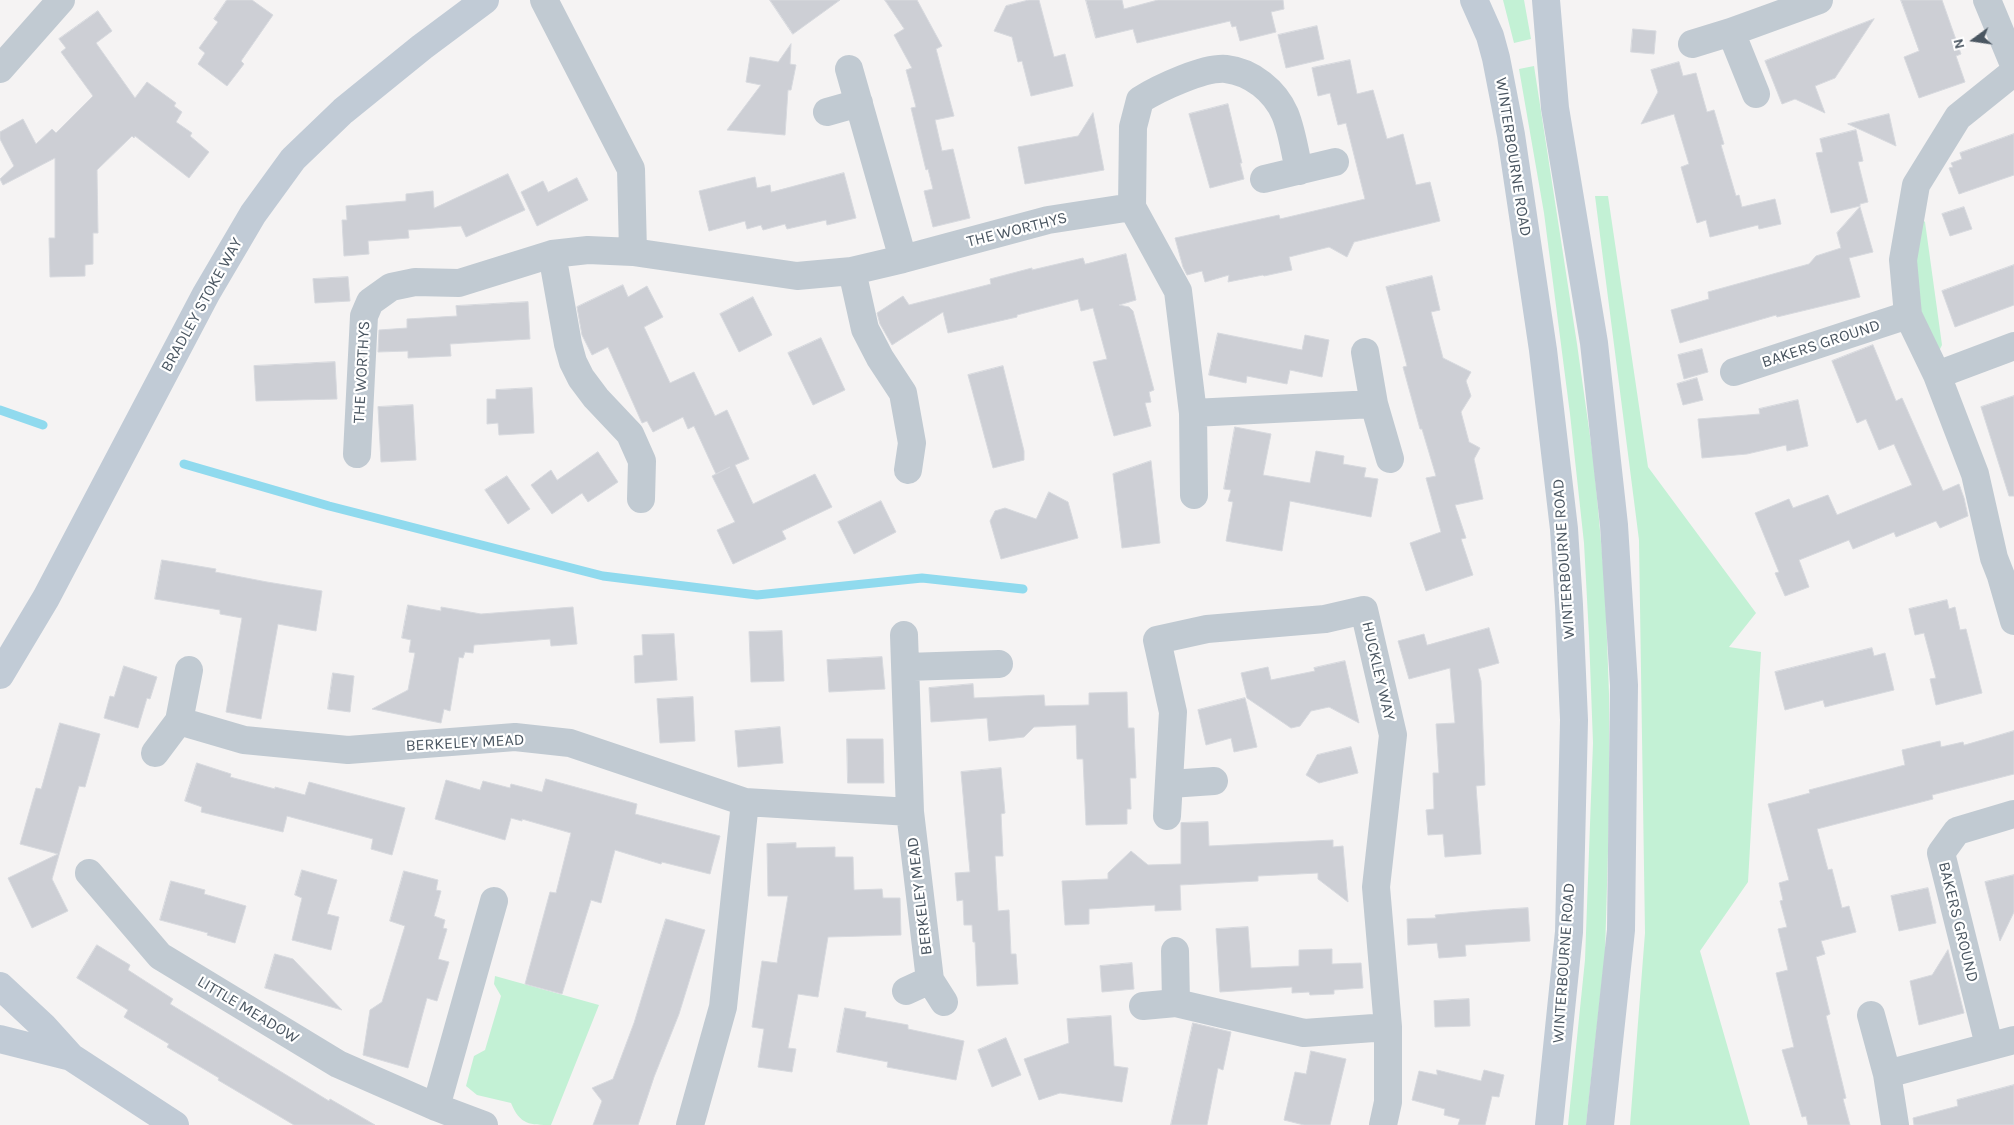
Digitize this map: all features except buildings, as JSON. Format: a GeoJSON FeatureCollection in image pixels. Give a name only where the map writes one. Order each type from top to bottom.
{"type":"FeatureCollection","features":[{"type":"Feature","properties":{"kind":"main road","name":"BRADLEY STOKE WAY"},"geometry":{"type":"LineString","coordinates":[[0,675],[46,598],[206,294],[253,214],[293,158],[343,111],[422,47],[485,0]]}},
{"type":"Feature","properties":{"kind":"main road","name":"WINTERBOURNE ROAD"},"geometry":{"type":"LineString","coordinates":[[1474,0],[1490,36],[1496,58],[1510,135],[1543,350],[1564,529],[1568,586],[1574,720],[1569,932],[1549,1125]]}},
{"type":"Feature","properties":{"kind":"main road"},"geometry":{"type":"LineString","coordinates":[[1546,0],[1555,108],[1594,344],[1614,525],[1624,685],[1621,930],[1600,1125]]}},
{"type":"Feature","properties":{"kind":"main road"},"geometry":{"type":"LineString","coordinates":[[0,986],[43,1026],[71,1057],[175,1125]]}},
{"type":"Feature","properties":{"kind":"main road"},"geometry":{"type":"LineString","coordinates":[[0,1039],[71,1057]]}},
{"type":"Feature","properties":{"kind":"street"},"geometry":{"type":"LineString","coordinates":[[0,69],[61,0]]}},
{"type":"Feature","properties":{"kind":"street"},"geometry":{"type":"LineString","coordinates":[[544,0],[631,169],[633,252]]}},
{"type":"Feature","properties":{"kind":"street"},"geometry":{"type":"LineString","coordinates":[[1692,44],[1820,0]]}},
{"type":"Feature","properties":{"kind":"street"},"geometry":{"type":"LineString","coordinates":[[1987,0],[2014,65]]}},
{"type":"Feature","properties":{"kind":"street"},"geometry":{"type":"LineString","coordinates":[[1731,32],[1756,94]]}},
{"type":"Feature","properties":{"kind":"street"},"geometry":{"type":"LineString","coordinates":[[849,68],[903,259]]}},
{"type":"Feature","properties":{"kind":"street"},"geometry":{"type":"LineString","coordinates":[[1194,495],[1193,413],[1178,291],[1132,207],[1133,127],[1140,100],[1162,86],[1211,71],[1226,69],[1253,77],[1274,96],[1285,115],[1299,170]]}},
{"type":"Feature","properties":{"kind":"street"},"geometry":{"type":"LineString","coordinates":[[2014,72],[1958,117],[1916,185],[1903,260],[1908,315],[1937,375],[1975,474],[1994,558],[2014,621]]}},
{"type":"Feature","properties":{"kind":"street"},"geometry":{"type":"LineString","coordinates":[[827,112],[859,104]]}},
{"type":"Feature","properties":{"kind":"street"},"geometry":{"type":"LineString","coordinates":[[1264,179],[1335,162]]}},
{"type":"Feature","properties":{"kind":"street","name":"THE WORTHYS"},"geometry":{"type":"LineString","coordinates":[[358,454],[364,316],[370,302],[391,287],[415,282],[459,283],[552,254],[588,250],[633,252],[796,276],[852,271],[1048,220],[1132,207]]}},
{"type":"Feature","properties":{"kind":"street"},"geometry":{"type":"LineString","coordinates":[[552,254],[573,362],[581,378],[596,398],[630,434],[642,461],[641,499]]}},
{"type":"Feature","properties":{"kind":"street"},"geometry":{"type":"LineString","coordinates":[[852,271],[866,329],[880,358],[903,393],[912,443],[908,470]]}},
{"type":"Feature","properties":{"kind":"street","name":"BAKERS GROUND"},"geometry":{"type":"LineString","coordinates":[[1734,372],[1908,315]]}},
{"type":"Feature","properties":{"kind":"street"},"geometry":{"type":"LineString","coordinates":[[1937,375],[2014,346]]}},
{"type":"Feature","properties":{"kind":"street"},"geometry":{"type":"LineString","coordinates":[[1365,352],[1374,404],[1390,459]]}},
{"type":"Feature","properties":{"kind":"street"},"geometry":{"type":"LineString","coordinates":[[1193,413],[1374,404]]}},
{"type":"Feature","properties":{"kind":"street","name":"HUCKLEY WAY"},"geometry":{"type":"LineString","coordinates":[[1167,816],[1174,712],[1157,640],[1207,629],[1325,619],[1364,610],[1393,735],[1376,887],[1388,1027],[1388,1102],[1383,1125]]}},
{"type":"Feature","properties":{"kind":"street","name":"BERKELEY MEAD"},"geometry":{"type":"LineString","coordinates":[[904,635],[910,812],[937,991],[906,991]]}},
{"type":"Feature","properties":{"kind":"street"},"geometry":{"type":"LineString","coordinates":[[906,666],[999,664]]}},
{"type":"Feature","properties":{"kind":"street"},"geometry":{"type":"LineString","coordinates":[[155,753],[179,721],[189,670]]}},
{"type":"Feature","properties":{"kind":"street","name":"BERKELEY MEAD"},"geometry":{"type":"LineString","coordinates":[[179,721],[244,740],[348,750],[515,737],[570,743],[745,802],[910,812]]}},
{"type":"Feature","properties":{"kind":"street"},"geometry":{"type":"LineString","coordinates":[[1170,784],[1214,781]]}},
{"type":"Feature","properties":{"kind":"street"},"geometry":{"type":"LineString","coordinates":[[690,1125],[723,1007],[745,802]]}},
{"type":"Feature","properties":{"kind":"street","name":"BAKERS GROUND"},"geometry":{"type":"LineString","coordinates":[[1887,1074],[2002,1043],[1941,853],[1957,831],[2014,814]]}},
{"type":"Feature","properties":{"kind":"street","name":"LITTLE MEADOW"},"geometry":{"type":"LineString","coordinates":[[89,873],[160,956],[338,1064],[436,1107],[484,1125]]}},
{"type":"Feature","properties":{"kind":"street"},"geometry":{"type":"LineString","coordinates":[[436,1107],[494,901]]}},
{"type":"Feature","properties":{"kind":"street"},"geometry":{"type":"LineString","coordinates":[[1175,951],[1176,1003]]}},
{"type":"Feature","properties":{"kind":"street"},"geometry":{"type":"LineString","coordinates":[[1143,1006],[1176,1003],[1304,1032],[1388,1027]]}},
{"type":"Feature","properties":{"kind":"street"},"geometry":{"type":"LineString","coordinates":[[1871,1014],[1887,1074],[1895,1125]]}},
{"type":"Feature","properties":{"kind":"green space"},"geometry":{"type":"Polygon","coordinates":[[[1503,0],[1524,0],[1531,39],[1514,43],[1503,0]]]}},
{"type":"Feature","properties":{"kind":"green space"},"geometry":{"type":"Polygon","coordinates":[[[1534,66],[1594,464],[1605,586],[1609,694],[1609,817],[1605,954],[1586,1125],[1568,1125],[1585,960],[1593,743],[1589,636],[1584,543],[1570,414],[1544,213],[1519,69],[1534,66]]]}},
{"type":"Feature","properties":{"kind":"green space"},"geometry":{"type":"Polygon","coordinates":[[[1595,196],[1608,196],[1648,467],[1756,613],[1729,647],[1761,652],[1748,882],[1700,951],[1750,1125],[1630,1125],[1645,933],[1639,540],[1595,196]]]}},
{"type":"Feature","properties":{"kind":"green space"},"geometry":{"type":"Polygon","coordinates":[[[1921,218],[1925,222],[1942,345],[1939,351],[1922,319],[1916,264],[1921,218]]]}},
{"type":"Feature","properties":{"kind":"green space"},"geometry":{"type":"Polygon","coordinates":[[[495,976],[599,1005],[551,1125],[537,1125],[526,1122],[518,1116],[511,1103],[477,1095],[466,1086],[474,1056],[485,1050],[501,996],[494,984],[495,976]]]}},
{"type":"Feature","properties":{"kind":"waterway"},"geometry":{"type":"LineString","coordinates":[[0,410],[43,425]]}},
{"type":"Feature","properties":{"kind":"waterway"},"geometry":{"type":"LineString","coordinates":[[184,464],[329,506],[603,576],[757,595],[922,578],[1023,589]]}}]}
